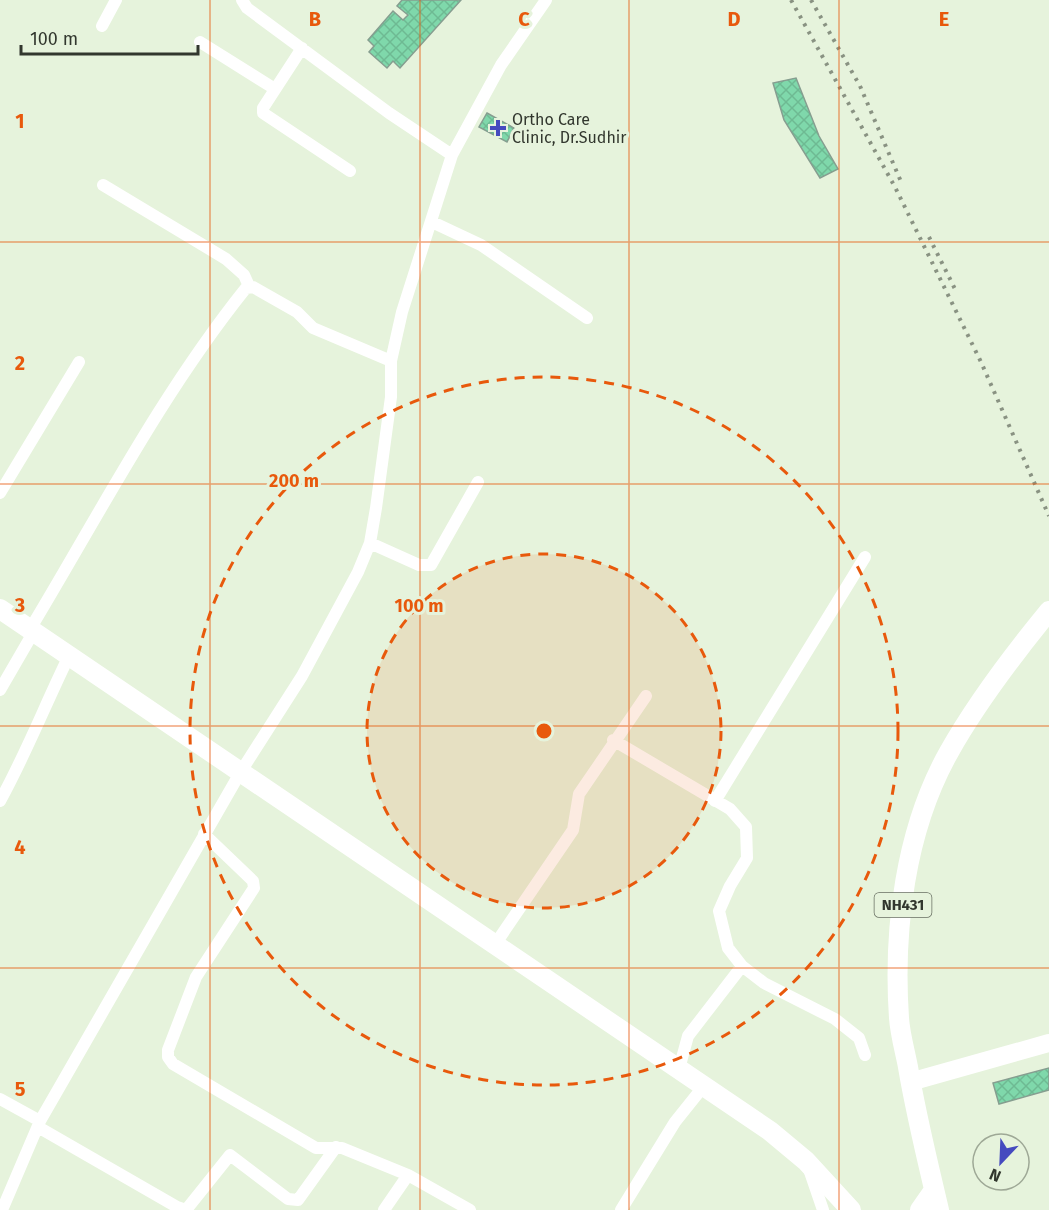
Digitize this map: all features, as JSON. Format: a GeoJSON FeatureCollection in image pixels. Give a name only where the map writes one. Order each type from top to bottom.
{"type":"FeatureCollection","features":[{"type":"Feature","properties":{"kind":"main road"},"geometry":{"type":"LineString","coordinates":[[0,609],[68,658],[128,694],[494,946],[770,1131],[806,1161],[851,1210]]}},
{"type":"Feature","properties":{"kind":"main road","name":"NH431"},"geometry":{"type":"LineString","coordinates":[[939,1210],[910,1082],[899,1020],[897,952],[904,894],[917,830],[932,789],[949,753],[981,702],[1049,611]]}},
{"type":"Feature","properties":{"kind":"main road"},"geometry":{"type":"LineString","coordinates":[[920,1210],[934,1190]]}},
{"type":"Feature","properties":{"kind":"street"},"geometry":{"type":"LineString","coordinates":[[102,26],[116,0]]}},
{"type":"Feature","properties":{"kind":"street"},"geometry":{"type":"LineString","coordinates":[[242,0],[247,8],[389,113],[452,155]]}},
{"type":"Feature","properties":{"kind":"street"},"geometry":{"type":"LineString","coordinates":[[532,21],[540,0]]}},
{"type":"Feature","properties":{"kind":"street"},"geometry":{"type":"LineString","coordinates":[[2,1210],[39,1124],[204,834],[302,676],[358,572],[370,543],[391,397],[392,361],[402,312],[452,155],[501,65],[546,0]]}},
{"type":"Feature","properties":{"kind":"street"},"geometry":{"type":"LineString","coordinates":[[200,42],[275,89]]}},
{"type":"Feature","properties":{"kind":"street"},"geometry":{"type":"LineString","coordinates":[[302,48],[263,108],[264,115],[350,171]]}},
{"type":"Feature","properties":{"kind":"street"},"geometry":{"type":"LineString","coordinates":[[103,185],[226,259],[244,275],[249,286],[297,312],[313,328],[392,361]]}},
{"type":"Feature","properties":{"kind":"street"},"geometry":{"type":"LineString","coordinates":[[432,222],[481,245],[587,318]]}},
{"type":"Feature","properties":{"kind":"street"},"geometry":{"type":"LineString","coordinates":[[0,690],[139,443],[200,349],[249,286]]}},
{"type":"Feature","properties":{"kind":"street"},"geometry":{"type":"LineString","coordinates":[[0,493],[79,362]]}},
{"type":"Feature","properties":{"kind":"street"},"geometry":{"type":"LineString","coordinates":[[370,543],[420,565],[431,565],[478,482]]}},
{"type":"Feature","properties":{"kind":"street"},"geometry":{"type":"LineString","coordinates":[[715,801],[865,557]]}},
{"type":"Feature","properties":{"kind":"street"},"geometry":{"type":"LineString","coordinates":[[0,801],[26,754],[42,711],[68,658]]}},
{"type":"Feature","properties":{"kind":"street"},"geometry":{"type":"LineString","coordinates":[[494,946],[573,830],[579,794],[613,740],[646,696]]}},
{"type":"Feature","properties":{"kind":"street"},"geometry":{"type":"LineString","coordinates":[[613,740],[730,809],[746,827],[747,858],[730,886],[719,911],[728,948],[742,966],[764,983],[835,1019],[859,1038],[865,1055]]}},
{"type":"Feature","properties":{"kind":"street"},"geometry":{"type":"LineString","coordinates":[[204,834],[253,881],[254,888],[196,977],[168,1050],[168,1057],[173,1064],[316,1148],[336,1147],[408,1175],[470,1210]]}},
{"type":"Feature","properties":{"kind":"street"},"geometry":{"type":"LineString","coordinates":[[679,1069],[688,1036],[742,966]]}},
{"type":"Feature","properties":{"kind":"street"},"geometry":{"type":"LineString","coordinates":[[910,1082],[1049,1043]]}},
{"type":"Feature","properties":{"kind":"street"},"geometry":{"type":"LineString","coordinates":[[621,1210],[675,1122],[703,1087]]}},
{"type":"Feature","properties":{"kind":"street"},"geometry":{"type":"LineString","coordinates":[[0,1099],[182,1209],[189,1208],[230,1155],[295,1205],[336,1147]]}},
{"type":"Feature","properties":{"kind":"street"},"geometry":{"type":"LineString","coordinates":[[806,1161],[824,1210]]}},
{"type":"Feature","properties":{"kind":"street"},"geometry":{"type":"LineString","coordinates":[[384,1210],[408,1175]]}},
{"type":"Feature","properties":{"kind":"building"},"geometry":{"type":"Polygon","coordinates":[[[402,0],[461,0],[400,68],[393,61],[387,68],[369,52],[374,46],[368,40],[393,11],[403,20],[408,15],[397,6],[402,0]]]}},
{"type":"Feature","properties":{"kind":"building"},"geometry":{"type":"Polygon","coordinates":[[[796,78],[819,136],[838,169],[820,178],[784,120],[773,83],[796,78]]]}},
{"type":"Feature","properties":{"kind":"building"},"geometry":{"type":"Polygon","coordinates":[[[487,113],[514,128],[507,142],[479,127],[487,113]]]}},
{"type":"Feature","properties":{"kind":"building"},"geometry":{"type":"Polygon","coordinates":[[[1049,1068],[1049,1090],[999,1104],[993,1083],[1049,1068]]]}},
{"type":"Feature","properties":{"kind":"railway"},"geometry":{"type":"LineString","coordinates":[[791,0],[895,187],[981,362],[1049,516]]}},
{"type":"Feature","properties":{"kind":"railway"},"geometry":{"type":"LineString","coordinates":[[811,0],[860,86],[902,184]]}},
{"type":"Feature","properties":{"kind":"railway"},"geometry":{"type":"LineString","coordinates":[[929,237],[956,291]]}},
{"type":"Feature","properties":{"kind":"place","name":"Ortho Care Clinic, Dr.Sudhir"},"geometry":{"type":"Point","coordinates":[498,128]}}]}
